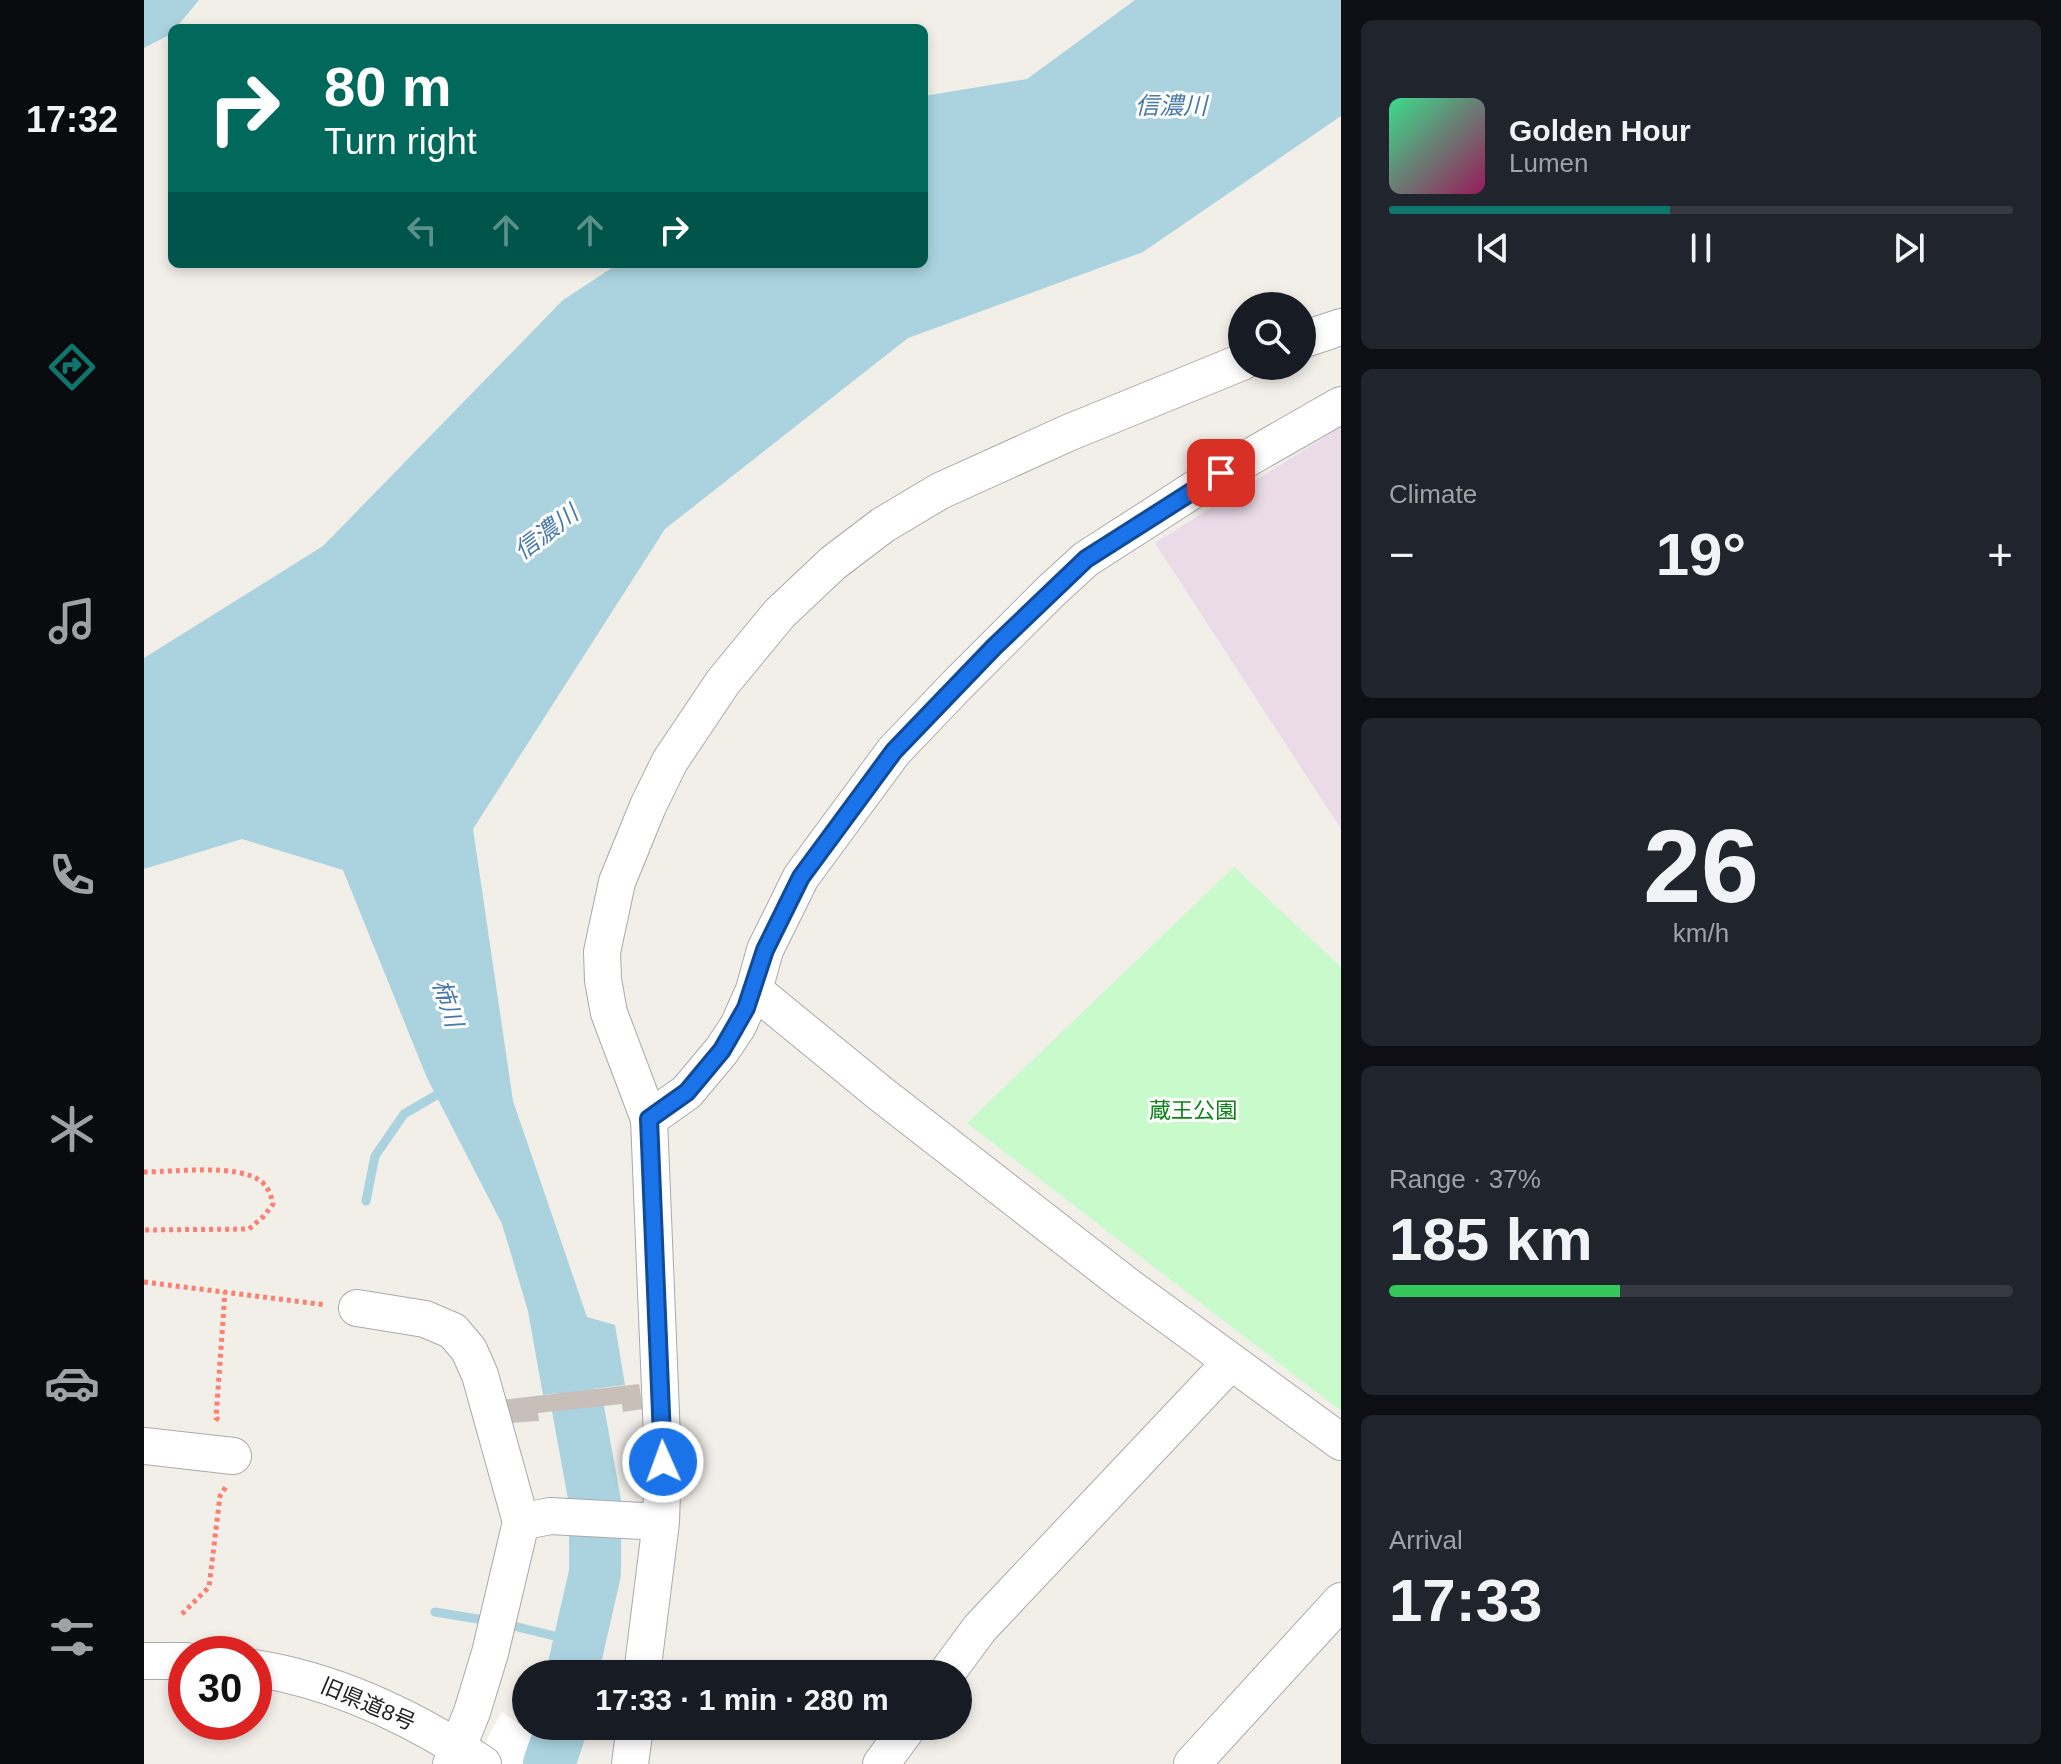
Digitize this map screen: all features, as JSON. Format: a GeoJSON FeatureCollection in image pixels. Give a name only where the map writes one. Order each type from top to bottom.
{"type":"FeatureCollection","features":[{"type":"Feature","properties":{"kind":"street"},"geometry":{"type":"LineString","coordinates":[[1316,335],[1341,327]]}},
{"type":"Feature","properties":{"kind":"street"},"geometry":{"type":"LineString","coordinates":[[643,1660],[651,1521],[662,1418],[649,1119],[609,1013],[602,952],[617,882],[648,806],[670,761],[723,682],[780,613],[833,563],[883,525],[940,491],[1068,433],[1228,368]]}},
{"type":"Feature","properties":{"kind":"street"},"geometry":{"type":"LineString","coordinates":[[649,1119],[687,1092],[738,1026],[754,990],[765,950],[801,877],[894,751],[1040,601],[1086,559],[1201,485],[1341,405]]}},
{"type":"Feature","properties":{"kind":"street"},"geometry":{"type":"LineString","coordinates":[[754,990],[999,1187],[1341,1442]]}},
{"type":"Feature","properties":{"kind":"street"},"geometry":{"type":"LineString","coordinates":[[357,1308],[425,1319],[453,1331],[469,1350],[480,1375],[535,1519],[505,1592],[467,1759]]}},
{"type":"Feature","properties":{"kind":"street"},"geometry":{"type":"LineString","coordinates":[[956,1660],[980,1628],[1231,1362]]}},
{"type":"Feature","properties":{"kind":"street"},"geometry":{"type":"LineString","coordinates":[[144,1446],[233,1456]]}},
{"type":"Feature","properties":{"kind":"street"},"geometry":{"type":"LineString","coordinates":[[535,1519],[651,1521]]}},
{"type":"Feature","properties":{"kind":"street"},"geometry":{"type":"LineString","coordinates":[[1192,1764],[1341,1601]]}},
{"type":"Feature","properties":{"kind":"street"},"geometry":{"type":"LineString","coordinates":[[144,1661],[168,1661]]}},
{"type":"Feature","properties":{"kind":"street","name":"旧県道8号"},"geometry":{"type":"LineString","coordinates":[[272,1672],[319,1682],[408,1719],[467,1759]]}},
{"type":"Feature","properties":{"kind":"street"},"geometry":{"type":"LineString","coordinates":[[630,1764],[633,1740]]}},
{"type":"Feature","properties":{"kind":"street"},"geometry":{"type":"LineString","coordinates":[[881,1764],[899,1740]]}},
{"type":"Feature","properties":{"kind":"path"},"geometry":{"type":"LineString","coordinates":[[144,1172],[238,1172],[259,1180],[270,1190],[273,1204],[249,1229],[144,1230]]}},
{"type":"Feature","properties":{"kind":"path"},"geometry":{"type":"LineString","coordinates":[[144,1282],[357,1308]]}},
{"type":"Feature","properties":{"kind":"path"},"geometry":{"type":"LineString","coordinates":[[182,1614],[209,1587],[220,1496],[233,1456],[216,1418],[225,1292]]}},
{"type":"Feature","properties":{"kind":"shaded area"},"geometry":{"type":"Polygon","coordinates":[[[1341,427],[1341,829],[1155,543],[1341,427]]]}},
{"type":"Feature","properties":{"kind":"green space","name":"蔵王公園"},"geometry":{"type":"Polygon","coordinates":[[[1234,867],[1341,967],[1341,1411],[967,1123],[1234,867]]]}},
{"type":"Feature","properties":{"kind":"water"},"geometry":{"type":"Polygon","coordinates":[[[144,0],[199,0],[179,24],[168,24],[168,36],[144,48],[144,0]]]}},
{"type":"Feature","properties":{"kind":"water","name":"信濃川"},"geometry":{"type":"Polygon","coordinates":[[[1135,0],[1341,0],[1341,116],[1143,252],[908,338],[665,529],[473,829],[513,1101],[587,1317],[615,1325],[625,1385],[543,1395],[528,1311],[502,1224],[427,1078],[343,870],[242,839],[144,869],[144,658],[323,546],[563,300],[612,268],[928,268],[928,95],[1027,79],[1135,0]]]}},
{"type":"Feature","properties":{"kind":"pier"},"geometry":{"type":"Polygon","coordinates":[[[502,1712],[512,1719],[512,1740],[541,1740],[574,1764],[473,1764],[502,1712]]]}},
{"type":"Feature","properties":{"kind":"building"},"geometry":{"type":"Polygon","coordinates":[[[639,1384],[643,1409],[623,1412],[622,1404],[538,1413],[539,1421],[506,1423],[501,1400],[639,1384]]]}},
{"type":"Feature","properties":{"kind":"waterway"},"geometry":{"type":"LineString","coordinates":[[366,1201],[375,1156],[404,1114],[445,1090]]}},
{"type":"Feature","properties":{"kind":"waterway","name":"柿川"},"geometry":{"type":"LineString","coordinates":[[575,1660],[595,1573],[595,1502],[578,1409]]}},
{"type":"Feature","properties":{"kind":"waterway"},"geometry":{"type":"LineString","coordinates":[[435,1612],[490,1621]]}},
{"type":"Feature","properties":{"kind":"waterway"},"geometry":{"type":"LineString","coordinates":[[505,1624],[579,1642]]}},
{"type":"Feature","properties":{"kind":"waterway","name":"柿川"},"geometry":{"type":"LineString","coordinates":[[549,1764],[557,1740]]}},
{"type":"Feature","properties":{"kind":"route"},"geometry":{"type":"LineString","coordinates":[[663,1462],[649,1119],[687,1092],[738,1026],[754,990],[765,950],[801,877],[894,751],[994,647],[1086,559],[1221,473]]}}]}
